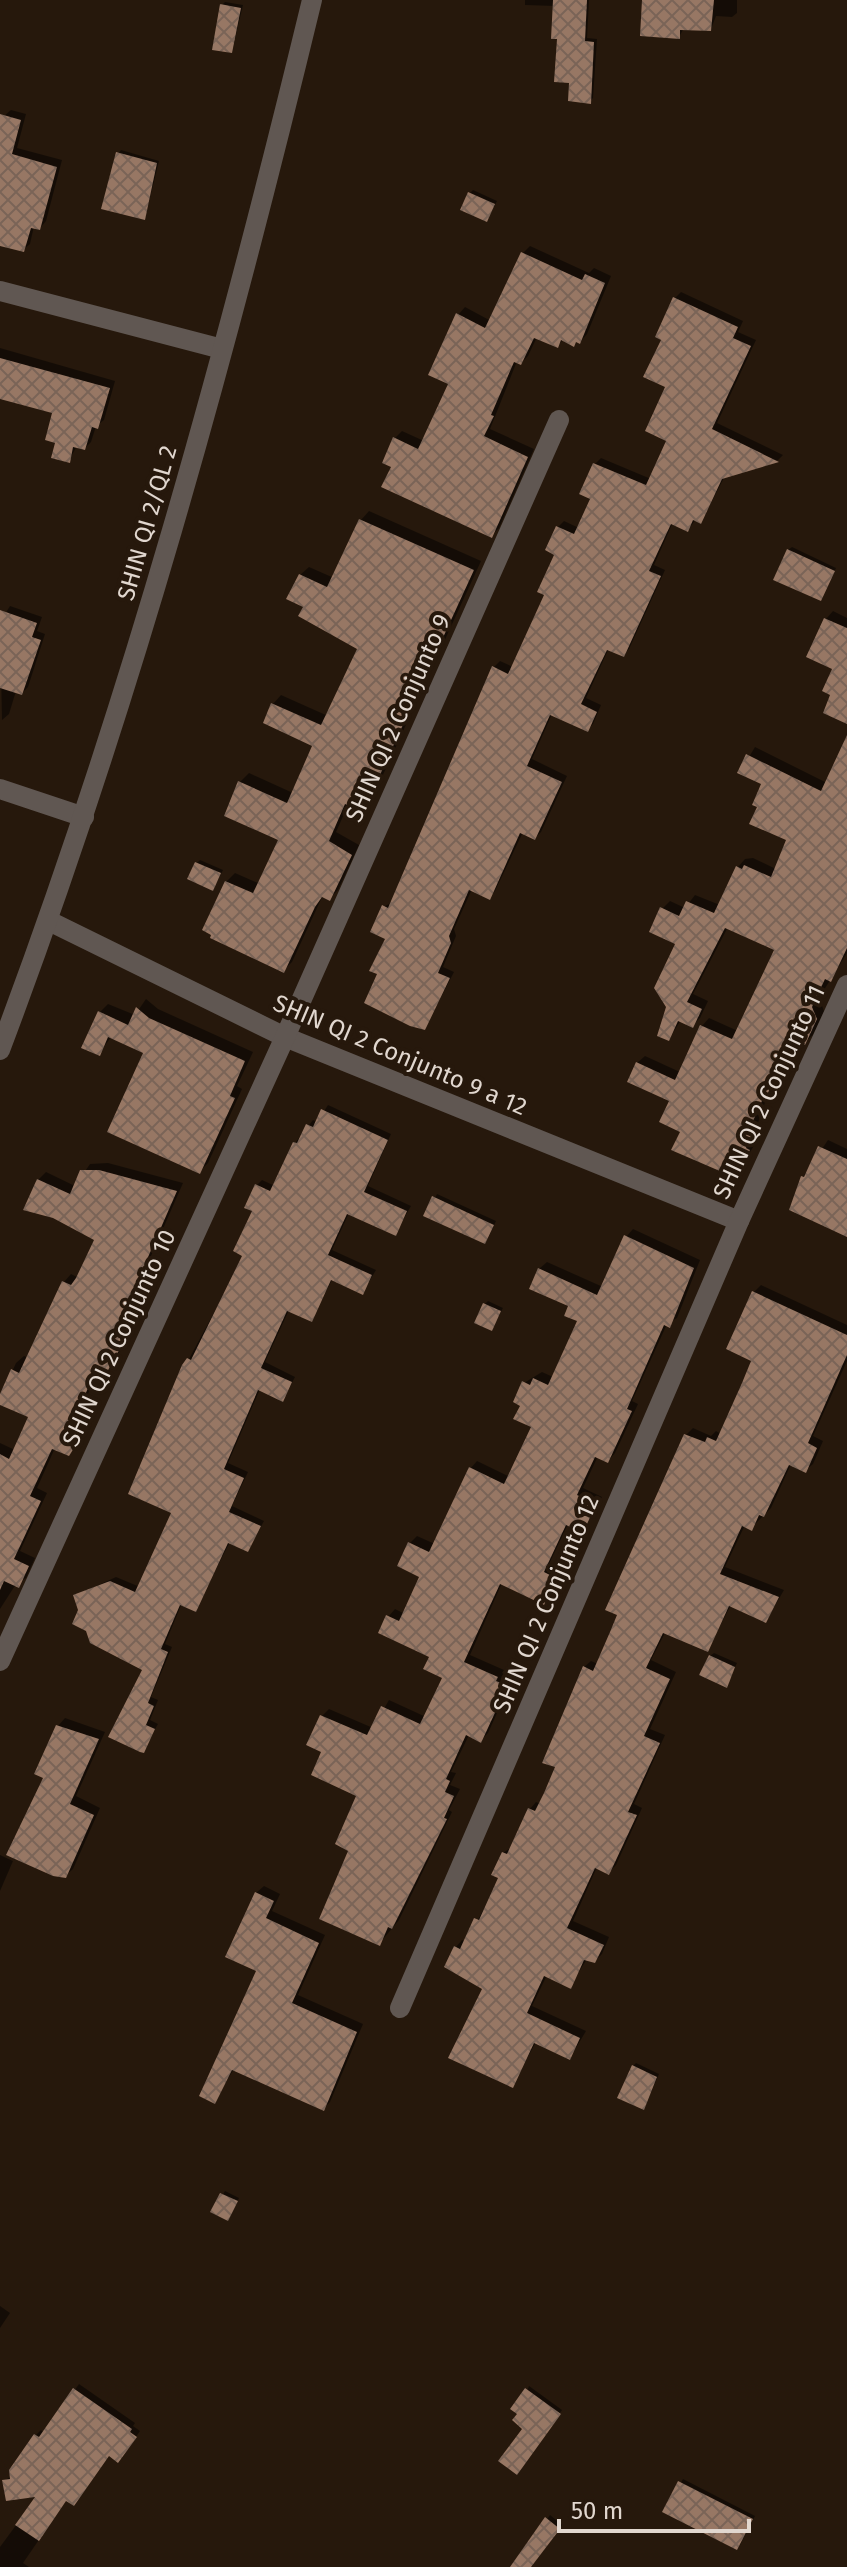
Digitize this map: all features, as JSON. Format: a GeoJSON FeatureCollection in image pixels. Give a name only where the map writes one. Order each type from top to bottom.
{"type":"FeatureCollection","features":[{"type":"Feature","properties":{"kind":"street","name":"SHIN QI 2/QL 2"},"geometry":{"type":"LineString","coordinates":[[0,1050],[49,921],[157,589],[312,0]]}},
{"type":"Feature","properties":{"kind":"street"},"geometry":{"type":"LineString","coordinates":[[0,291],[222,349]]}},
{"type":"Feature","properties":{"kind":"street","name":"SHIN QI 2 Conjunto 9"},"geometry":{"type":"LineString","coordinates":[[285,1037],[559,420]]}},
{"type":"Feature","properties":{"kind":"street"},"geometry":{"type":"LineString","coordinates":[[0,789],[84,817]]}},
{"type":"Feature","properties":{"kind":"street","name":"SHIN QI 2 Conjunto 9 a 12"},"geometry":{"type":"LineString","coordinates":[[49,921],[285,1037],[739,1221]]}},
{"type":"Feature","properties":{"kind":"street","name":"SHIN QI 2 Conjunto 11"},"geometry":{"type":"LineString","coordinates":[[739,1221],[847,985]]}},
{"type":"Feature","properties":{"kind":"street","name":"SHIN QI 2 Conjunto 10"},"geometry":{"type":"LineString","coordinates":[[0,1661],[285,1037]]}},
{"type":"Feature","properties":{"kind":"street","name":"SHIN QI 2 Conjunto 12"},"geometry":{"type":"LineString","coordinates":[[400,2008],[739,1221]]}},
{"type":"Feature","properties":{"kind":"building"},"geometry":{"type":"Polygon","coordinates":[[[553,0],[587,0],[585,41],[594,42],[591,104],[568,101],[569,83],[554,82],[557,39],[551,39],[553,0]]]}},
{"type":"Feature","properties":{"kind":"building"},"geometry":{"type":"Polygon","coordinates":[[[642,0],[714,0],[711,31],[680,30],[680,39],[640,36],[642,0]]]}},
{"type":"Feature","properties":{"kind":"building"},"geometry":{"type":"Polygon","coordinates":[[[220,4],[241,8],[232,53],[212,50],[220,4]]]}},
{"type":"Feature","properties":{"kind":"building"},"geometry":{"type":"Polygon","coordinates":[[[0,114],[21,120],[12,154],[57,167],[40,230],[31,228],[24,252],[0,246],[0,114]]]}},
{"type":"Feature","properties":{"kind":"building"},"geometry":{"type":"Polygon","coordinates":[[[116,152],[157,163],[145,220],[101,209],[116,152]]]}},
{"type":"Feature","properties":{"kind":"building"},"geometry":{"type":"Polygon","coordinates":[[[468,192],[495,204],[487,222],[460,210],[468,192]]]}},
{"type":"Feature","properties":{"kind":"building"},"geometry":{"type":"Polygon","coordinates":[[[521,252],[582,280],[585,274],[605,283],[580,344],[576,342],[574,347],[561,340],[558,348],[534,338],[521,365],[514,362],[484,436],[528,457],[492,538],[381,487],[391,467],[382,463],[393,437],[418,449],[448,384],[428,375],[456,313],[485,328],[521,252]]]}},
{"type":"Feature","properties":{"kind":"building"},"geometry":{"type":"Polygon","coordinates":[[[673,297],[738,327],[733,338],[751,346],[712,429],[779,462],[722,479],[701,524],[693,520],[688,532],[671,524],[649,571],[661,576],[624,657],[607,650],[581,704],[597,712],[588,732],[550,715],[527,766],[562,782],[535,840],[520,833],[490,900],[469,890],[449,936],[451,943],[438,973],[450,978],[425,1030],[410,1026],[364,1003],[377,974],[369,971],[385,939],[370,932],[382,905],[388,908],[492,666],[508,674],[544,595],[537,592],[554,555],[545,550],[556,526],[574,534],[590,499],[579,494],[593,463],[646,485],[666,441],[645,431],[665,387],[643,377],[661,340],[655,337],[673,297]]]}},
{"type":"Feature","properties":{"kind":"building"},"geometry":{"type":"Polygon","coordinates":[[[0,358],[110,388],[98,429],[92,427],[85,450],[73,447],[70,463],[51,458],[55,443],[45,440],[52,413],[0,399],[0,358]]]}},
{"type":"Feature","properties":{"kind":"building"},"geometry":{"type":"Polygon","coordinates":[[[359,519],[474,570],[368,801],[362,798],[357,809],[345,804],[329,841],[352,855],[330,901],[322,897],[315,907],[284,973],[210,938],[211,935],[202,930],[225,881],[253,893],[278,840],[224,816],[238,781],[287,803],[312,746],[263,723],[271,703],[321,725],[357,649],[298,616],[303,607],[286,599],[299,574],[327,587],[359,519]]]}},
{"type":"Feature","properties":{"kind":"building"},"geometry":{"type":"Polygon","coordinates":[[[787,549],[835,571],[821,601],[773,580],[787,549]]]}},
{"type":"Feature","properties":{"kind":"building"},"geometry":{"type":"Polygon","coordinates":[[[0,610],[37,623],[32,637],[41,640],[22,695],[0,688],[0,610]]]}},
{"type":"Feature","properties":{"kind":"building"},"geometry":{"type":"Polygon","coordinates":[[[824,618],[847,628],[847,724],[823,713],[830,695],[822,691],[832,669],[806,657],[824,618]]]}},
{"type":"Feature","properties":{"kind":"building"},"geometry":{"type":"Polygon","coordinates":[[[847,735],[847,948],[831,982],[825,979],[812,1007],[817,1019],[805,1045],[792,1041],[765,1094],[753,1121],[755,1128],[746,1148],[750,1150],[736,1178],[671,1150],[680,1132],[659,1122],[669,1101],[627,1082],[636,1062],[675,1080],[700,1025],[732,1039],[774,950],[725,928],[687,1002],[702,1009],[693,1028],[678,1021],[669,1041],[657,1036],[666,1007],[654,988],[675,944],[649,932],[660,907],[679,916],[686,901],[714,913],[736,866],[742,869],[744,865],[771,877],[786,840],[749,824],[757,807],[752,805],[761,784],[737,773],[746,754],[821,791],[847,735]]]}},
{"type":"Feature","properties":{"kind":"building"},"geometry":{"type":"Polygon","coordinates":[[[195,862],[221,873],[213,891],[187,879],[195,862]]]}},
{"type":"Feature","properties":{"kind":"building"},"geometry":{"type":"Polygon","coordinates":[[[136,1007],[149,1018],[245,1061],[230,1096],[235,1098],[200,1174],[107,1132],[143,1053],[108,1037],[100,1056],[81,1048],[98,1011],[128,1025],[136,1007]]]}},
{"type":"Feature","properties":{"kind":"building"},"geometry":{"type":"Polygon","coordinates":[[[321,1109],[388,1140],[364,1192],[407,1211],[396,1236],[347,1214],[328,1255],[372,1275],[363,1295],[331,1280],[312,1322],[287,1311],[261,1368],[292,1382],[283,1402],[258,1390],[224,1469],[244,1478],[229,1512],[261,1526],[248,1552],[228,1543],[196,1612],[180,1605],[161,1649],[168,1652],[148,1703],[154,1706],[146,1725],[155,1729],[144,1753],[140,1752],[108,1737],[142,1670],[90,1643],[86,1631],[72,1624],[78,1610],[73,1595],[110,1581],[135,1592],[171,1513],[128,1494],[182,1365],[187,1358],[191,1360],[242,1256],[233,1251],[252,1211],[244,1208],[255,1184],[270,1191],[293,1142],[297,1143],[306,1124],[313,1127],[321,1109]]]}},
{"type":"Feature","properties":{"kind":"building"},"geometry":{"type":"Polygon","coordinates":[[[818,1146],[847,1159],[847,1237],[789,1210],[801,1176],[804,1177],[818,1146]]]}},
{"type":"Feature","properties":{"kind":"building"},"geometry":{"type":"Polygon","coordinates":[[[80,1170],[99,1170],[177,1191],[145,1264],[153,1268],[126,1338],[107,1372],[97,1367],[82,1402],[94,1408],[79,1440],[69,1456],[52,1449],[30,1496],[41,1501],[14,1559],[29,1566],[19,1588],[4,1581],[0,1590],[0,1454],[9,1459],[28,1417],[0,1405],[0,1394],[11,1369],[19,1373],[62,1281],[71,1285],[94,1240],[53,1218],[23,1210],[37,1179],[70,1194],[80,1170]]]}},
{"type":"Feature","properties":{"kind":"building"},"geometry":{"type":"Polygon","coordinates":[[[432,1196],[494,1225],[485,1244],[423,1216],[432,1196]]]}},
{"type":"Feature","properties":{"kind":"building"},"geometry":{"type":"Polygon","coordinates":[[[624,1235],[694,1268],[670,1328],[664,1325],[627,1409],[632,1411],[608,1463],[595,1457],[577,1495],[596,1504],[583,1533],[566,1525],[544,1572],[556,1578],[544,1605],[500,1584],[464,1662],[498,1677],[496,1681],[504,1684],[505,1691],[481,1743],[466,1735],[446,1779],[450,1781],[445,1792],[454,1796],[444,1818],[447,1819],[392,1929],[388,1927],[380,1946],[319,1919],[348,1851],[335,1844],[356,1796],[311,1775],[321,1752],[306,1745],[320,1715],[367,1735],[381,1706],[420,1724],[442,1678],[423,1669],[429,1657],[378,1633],[386,1615],[399,1621],[419,1577],[397,1566],[408,1542],[429,1552],[469,1467],[504,1484],[531,1427],[513,1419],[520,1406],[513,1402],[522,1381],[530,1385],[533,1378],[548,1385],[577,1321],[564,1316],[568,1306],[529,1289],[538,1268],[597,1295],[624,1235]]]}},
{"type":"Feature","properties":{"kind":"building"},"geometry":{"type":"Polygon","coordinates":[[[752,1291],[847,1335],[847,1355],[808,1443],[817,1448],[806,1473],[789,1465],[764,1517],[759,1515],[752,1531],[742,1526],[720,1574],[779,1597],[766,1623],[729,1606],[708,1652],[663,1633],[646,1668],[670,1679],[644,1736],[660,1743],[628,1812],[637,1815],[609,1875],[595,1868],[567,1928],[604,1945],[595,1963],[584,1960],[571,1989],[544,1976],[527,2013],[580,2038],[570,2060],[534,2043],[513,2088],[448,2058],[482,1989],[444,1967],[454,1946],[460,1949],[474,1918],[479,1920],[498,1878],[491,1875],[502,1852],[507,1854],[528,1808],[535,1811],[544,1793],[555,1767],[542,1763],[583,1666],[593,1671],[610,1632],[617,1615],[605,1610],[684,1434],[705,1442],[707,1437],[716,1441],[751,1361],[726,1349],[752,1291]]]}},
{"type":"Feature","properties":{"kind":"building"},"geometry":{"type":"Polygon","coordinates":[[[483,1303],[501,1311],[492,1331],[474,1323],[483,1303]]]}},
{"type":"Feature","properties":{"kind":"building"},"geometry":{"type":"Polygon","coordinates":[[[709,1655],[735,1667],[727,1688],[699,1675],[709,1655]]]}},
{"type":"Feature","properties":{"kind":"building"},"geometry":{"type":"Polygon","coordinates":[[[56,1725],[99,1739],[70,1804],[94,1815],[66,1878],[53,1876],[6,1855],[43,1778],[34,1774],[56,1725]]]}},
{"type":"Feature","properties":{"kind":"building"},"geometry":{"type":"Polygon","coordinates":[[[255,1892],[274,1901],[266,1918],[319,1943],[292,2003],[357,2032],[324,2111],[232,2070],[215,2104],[199,2096],[256,1971],[225,1957],[255,1892]]]}},
{"type":"Feature","properties":{"kind":"building"},"geometry":{"type":"Polygon","coordinates":[[[632,2065],[657,2077],[644,2110],[617,2098],[632,2065]]]}},
{"type":"Feature","properties":{"kind":"building"},"geometry":{"type":"Polygon","coordinates":[[[220,2193],[238,2201],[228,2221],[210,2212],[220,2193]]]}},
{"type":"Feature","properties":{"kind":"building"},"geometry":{"type":"Polygon","coordinates":[[[73,2388],[132,2429],[130,2432],[137,2437],[118,2463],[109,2456],[74,2506],[66,2501],[39,2541],[15,2525],[35,2497],[6,2501],[2,2480],[10,2479],[9,2470],[34,2434],[39,2437],[73,2388]]]}},
{"type":"Feature","properties":{"kind":"building"},"geometry":{"type":"Polygon","coordinates":[[[525,2388],[561,2414],[517,2475],[498,2461],[522,2429],[512,2420],[517,2414],[510,2409],[525,2388]]]}},
{"type":"Feature","properties":{"kind":"building"},"geometry":{"type":"Polygon","coordinates":[[[678,2481],[753,2519],[737,2550],[662,2512],[678,2481]]]}},
{"type":"Feature","properties":{"kind":"building"},"geometry":{"type":"Polygon","coordinates":[[[545,2517],[560,2529],[531,2567],[510,2567],[545,2517]]]}}]}
